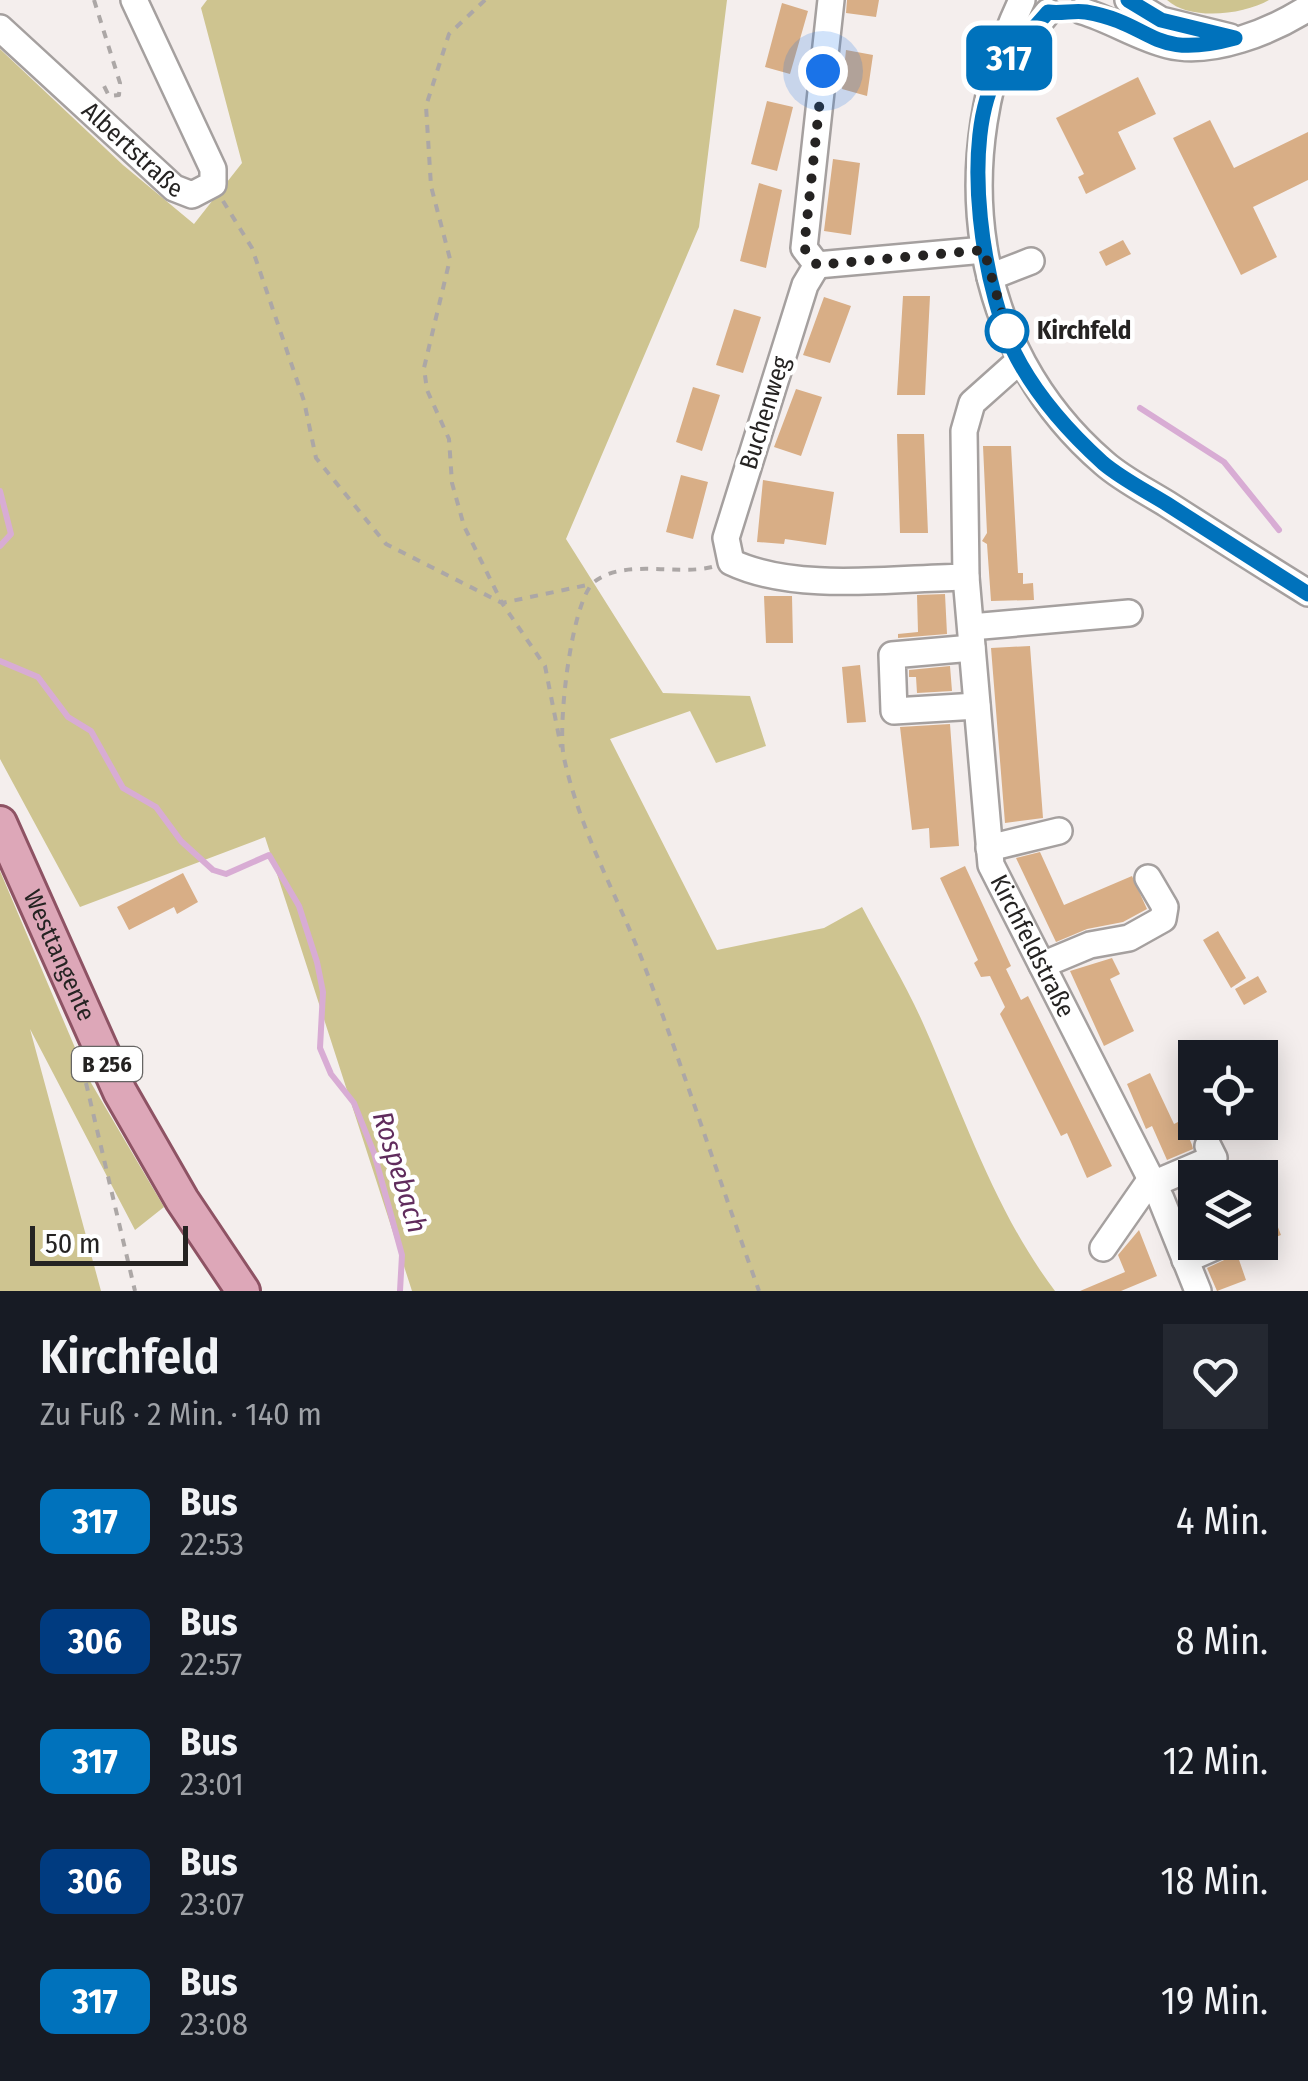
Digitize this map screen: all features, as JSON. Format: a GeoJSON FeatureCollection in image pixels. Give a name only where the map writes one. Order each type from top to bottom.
{"type":"FeatureCollection","features":[{"type":"Feature","properties":{"kind":"main road","name":"Westtangente"},"geometry":{"type":"LineString","coordinates":[[0,823],[108,1065],[182,1200],[243,1291]]}},
{"type":"Feature","properties":{"kind":"street","name":"Albertstraße"},"geometry":{"type":"LineString","coordinates":[[0,28],[174,188],[192,195],[213,184],[213,168],[134,0]]}},
{"type":"Feature","properties":{"kind":"street"},"geometry":{"type":"LineString","coordinates":[[831,0],[804,248],[817,265],[984,250]]}},
{"type":"Feature","properties":{"kind":"street"},"geometry":{"type":"LineString","coordinates":[[1022,0],[1003,42],[977,170],[990,278],[1019,362],[1052,412],[1106,465],[1308,594]]}},
{"type":"Feature","properties":{"kind":"street"},"geometry":{"type":"LineString","coordinates":[[1128,0],[1161,20],[1235,38]]}},
{"type":"Feature","properties":{"kind":"street"},"geometry":{"type":"LineString","coordinates":[[998,72],[1040,6],[1089,5],[1173,46],[1202,47],[1268,30],[1308,8]]}},
{"type":"Feature","properties":{"kind":"street"},"geometry":{"type":"LineString","coordinates":[[990,278],[1032,261]]}},
{"type":"Feature","properties":{"kind":"street","name":"Buchenweg"},"geometry":{"type":"LineString","coordinates":[[731,562],[726,538],[805,285],[817,265]]}},
{"type":"Feature","properties":{"kind":"street","name":"Kirchfeldstraße"},"geometry":{"type":"LineString","coordinates":[[1019,362],[972,403],[964,431],[966,577],[991,866],[1152,1181],[1178,1243]]}},
{"type":"Feature","properties":{"kind":"street"},"geometry":{"type":"LineString","coordinates":[[731,562],[757,574],[790,579],[966,577]]}},
{"type":"Feature","properties":{"kind":"street"},"geometry":{"type":"LineString","coordinates":[[977,706],[894,711],[892,655],[1129,612]]}},
{"type":"Feature","properties":{"kind":"street"},"geometry":{"type":"LineString","coordinates":[[989,848],[1058,832]]}},
{"type":"Feature","properties":{"kind":"street"},"geometry":{"type":"LineString","coordinates":[[1042,966],[1090,945],[1129,938],[1163,919],[1165,907],[1148,878]]}},
{"type":"Feature","properties":{"kind":"street"},"geometry":{"type":"LineString","coordinates":[[1103,1248],[1152,1181],[1214,1158],[1208,1146]]}},
{"type":"Feature","properties":{"kind":"street","name":"Kirchfeldstraße"},"geometry":{"type":"LineString","coordinates":[[1185,1260],[1198,1291]]}},
{"type":"Feature","properties":{"kind":"path"},"geometry":{"type":"LineString","coordinates":[[94,0],[120,83],[119,96],[109,96],[104,86]]}},
{"type":"Feature","properties":{"kind":"path"},"geometry":{"type":"LineString","coordinates":[[486,0],[448,34],[426,106],[431,186],[450,260],[424,368],[427,390],[449,439],[452,484],[464,526],[502,603],[545,666],[562,753],[588,840],[642,959],[759,1291]]}},
{"type":"Feature","properties":{"kind":"path"},"geometry":{"type":"LineString","coordinates":[[213,184],[252,248],[304,401],[316,458],[386,544],[502,603],[592,584],[612,572],[686,573],[731,562]]}},
{"type":"Feature","properties":{"kind":"path"},"geometry":{"type":"LineString","coordinates":[[562,753],[571,633],[592,584]]}},
{"type":"Feature","properties":{"kind":"path"},"geometry":{"type":"LineString","coordinates":[[108,1065],[87,1076],[86,1092],[135,1291]]}},
{"type":"Feature","properties":{"kind":"shaded area"},"geometry":{"type":"Polygon","coordinates":[[[207,0],[727,0],[699,227],[566,539],[663,693],[750,696],[766,746],[716,763],[690,711],[610,739],[717,950],[824,928],[862,907],[919,1014],[1015,1230],[1055,1291],[412,1291],[265,837],[80,907],[0,759],[0,49],[123,165],[194,224],[242,163],[201,8],[207,0]]]}},
{"type":"Feature","properties":{"kind":"shaded area"},"geometry":{"type":"Polygon","coordinates":[[[1167,0],[1269,0],[1217,14],[1189,11],[1167,0]]]}},
{"type":"Feature","properties":{"kind":"shaded area"},"geometry":{"type":"Polygon","coordinates":[[[0,871],[87,1076],[164,1207],[135,1230],[30,1029],[101,1291],[0,1291],[0,871]]]}},
{"type":"Feature","properties":{"kind":"building"},"geometry":{"type":"Polygon","coordinates":[[[847,0],[879,0],[876,17],[846,13],[847,0]]]}},
{"type":"Feature","properties":{"kind":"building"},"geometry":{"type":"Polygon","coordinates":[[[782,3],[808,11],[790,74],[765,67],[782,3]]]}},
{"type":"Feature","properties":{"kind":"building"},"geometry":{"type":"Polygon","coordinates":[[[846,50],[873,55],[867,96],[842,89],[846,50]]]}},
{"type":"Feature","properties":{"kind":"building"},"geometry":{"type":"Polygon","coordinates":[[[1138,77],[1156,114],[1118,132],[1136,169],[1086,194],[1078,177],[1084,174],[1056,118],[1138,77]]]}},
{"type":"Feature","properties":{"kind":"building"},"geometry":{"type":"Polygon","coordinates":[[[767,101],[793,107],[777,171],[751,164],[767,101]]]}},
{"type":"Feature","properties":{"kind":"building"},"geometry":{"type":"Polygon","coordinates":[[[1210,120],[1234,168],[1308,132],[1308,180],[1253,207],[1277,257],[1241,275],[1173,138],[1210,120]]]}},
{"type":"Feature","properties":{"kind":"building"},"geometry":{"type":"Polygon","coordinates":[[[833,159],[860,163],[851,235],[824,231],[833,159]]]}},
{"type":"Feature","properties":{"kind":"building"},"geometry":{"type":"Polygon","coordinates":[[[759,183],[782,190],[766,268],[740,261],[759,183]]]}},
{"type":"Feature","properties":{"kind":"building"},"geometry":{"type":"Polygon","coordinates":[[[1123,240],[1131,254],[1106,266],[1099,252],[1123,240]]]}},
{"type":"Feature","properties":{"kind":"building"},"geometry":{"type":"Polygon","coordinates":[[[903,296],[930,296],[925,395],[897,395],[903,296]]]}},
{"type":"Feature","properties":{"kind":"building"},"geometry":{"type":"Polygon","coordinates":[[[824,297],[851,306],[830,363],[803,355],[824,297]]]}},
{"type":"Feature","properties":{"kind":"building"},"geometry":{"type":"Polygon","coordinates":[[[734,309],[761,317],[743,373],[716,365],[734,309]]]}},
{"type":"Feature","properties":{"kind":"building"},"geometry":{"type":"Polygon","coordinates":[[[693,387],[720,395],[702,451],[676,442],[693,387]]]}},
{"type":"Feature","properties":{"kind":"building"},"geometry":{"type":"Polygon","coordinates":[[[796,389],[822,397],[801,456],[774,447],[796,389]]]}},
{"type":"Feature","properties":{"kind":"building"},"geometry":{"type":"Polygon","coordinates":[[[897,434],[924,434],[928,533],[900,533],[897,434]]]}},
{"type":"Feature","properties":{"kind":"building"},"geometry":{"type":"Polygon","coordinates":[[[983,446],[1011,446],[1018,573],[1023,573],[1023,584],[1033,583],[1034,600],[991,601],[987,544],[982,541],[987,533],[983,446]]]}},
{"type":"Feature","properties":{"kind":"building"},"geometry":{"type":"Polygon","coordinates":[[[681,475],[708,482],[693,539],[666,532],[681,475]]]}},
{"type":"Feature","properties":{"kind":"building"},"geometry":{"type":"Polygon","coordinates":[[[763,480],[834,492],[826,545],[785,539],[784,544],[757,542],[763,480]]]}},
{"type":"Feature","properties":{"kind":"building"},"geometry":{"type":"Polygon","coordinates":[[[945,594],[947,634],[898,638],[898,634],[918,632],[917,595],[945,594]]]}},
{"type":"Feature","properties":{"kind":"building"},"geometry":{"type":"Polygon","coordinates":[[[764,596],[792,596],[793,643],[766,643],[764,596]]]}},
{"type":"Feature","properties":{"kind":"building"},"geometry":{"type":"Polygon","coordinates":[[[1030,646],[1043,818],[1005,823],[991,648],[1030,646]]]}},
{"type":"Feature","properties":{"kind":"building"},"geometry":{"type":"Polygon","coordinates":[[[860,665],[866,722],[847,723],[842,667],[860,665]]]}},
{"type":"Feature","properties":{"kind":"building"},"geometry":{"type":"Polygon","coordinates":[[[950,666],[952,691],[917,693],[916,677],[909,677],[909,670],[950,666]]]}},
{"type":"Feature","properties":{"kind":"building"},"geometry":{"type":"Polygon","coordinates":[[[950,724],[959,846],[930,848],[929,828],[912,830],[900,727],[950,724]]]}},
{"type":"Feature","properties":{"kind":"building"},"geometry":{"type":"Polygon","coordinates":[[[1040,852],[1064,905],[1132,876],[1147,909],[1123,922],[1087,929],[1056,942],[1016,858],[1040,852]]]}},
{"type":"Feature","properties":{"kind":"building"},"geometry":{"type":"Polygon","coordinates":[[[965,866],[1011,966],[1006,969],[1021,1000],[1028,996],[1112,1166],[1087,1178],[1067,1133],[1061,1136],[1000,1014],[1005,1007],[990,976],[981,977],[974,963],[978,960],[940,878],[965,866]]]}},
{"type":"Feature","properties":{"kind":"building"},"geometry":{"type":"Polygon","coordinates":[[[183,873],[198,902],[177,914],[174,907],[129,930],[117,907],[183,873]]]}},
{"type":"Feature","properties":{"kind":"building"},"geometry":{"type":"Polygon","coordinates":[[[1218,931],[1246,978],[1231,988],[1203,940],[1218,931]]]}},
{"type":"Feature","properties":{"kind":"building"},"geometry":{"type":"Polygon","coordinates":[[[1112,958],[1120,974],[1110,979],[1134,1031],[1104,1046],[1070,971],[1112,958]]]}},
{"type":"Feature","properties":{"kind":"building"},"geometry":{"type":"Polygon","coordinates":[[[1258,976],[1267,992],[1244,1005],[1235,989],[1258,976]]]}},
{"type":"Feature","properties":{"kind":"building"},"geometry":{"type":"Polygon","coordinates":[[[1150,1073],[1174,1124],[1178,1122],[1178,1140],[1190,1140],[1193,1149],[1167,1160],[1152,1126],[1146,1129],[1127,1084],[1150,1073]]]}},
{"type":"Feature","properties":{"kind":"building"},"geometry":{"type":"Polygon","coordinates":[[[1139,1230],[1157,1276],[1121,1291],[1080,1291],[1125,1272],[1118,1255],[1139,1230]]]}},
{"type":"Feature","properties":{"kind":"building"},"geometry":{"type":"Polygon","coordinates":[[[1224,1260],[1239,1260],[1246,1280],[1217,1291],[1207,1268],[1224,1260]]]}},
{"type":"Feature","properties":{"kind":"waterway"},"geometry":{"type":"LineString","coordinates":[[1140,408],[1224,462],[1279,530]]}},
{"type":"Feature","properties":{"kind":"waterway","name":"Rospebach"},"geometry":{"type":"LineString","coordinates":[[0,491],[11,534],[0,546]]}},
{"type":"Feature","properties":{"kind":"waterway","name":"Rospebach"},"geometry":{"type":"LineString","coordinates":[[0,661],[38,677],[68,717],[91,731],[123,788],[156,807],[181,841],[213,870],[226,874],[269,855],[299,906],[317,962],[323,992],[320,1048],[331,1074],[354,1103],[374,1153],[402,1255],[400,1291]]}},
{"type":"Feature","properties":{"kind":"bus line","name":"317"},"geometry":{"type":"LineString","coordinates":[[1128,0],[1161,20],[1235,38],[1202,47],[1173,46],[1150,40],[1119,22],[1082,11],[1065,15],[1048,12],[998,72],[985,116],[977,170],[984,250],[996,298],[1019,362],[1035,387],[1052,412],[1106,465],[1308,594]]}},
{"type":"Feature","properties":{"kind":"place","name":"Kirchfeld"},"geometry":{"type":"Point","coordinates":[1007,331]}},
{"type":"Feature","properties":{"kind":"route"},"geometry":{"type":"LineString","coordinates":[[823,71],[804,248],[817,265],[984,250],[1007,331]]}}]}
